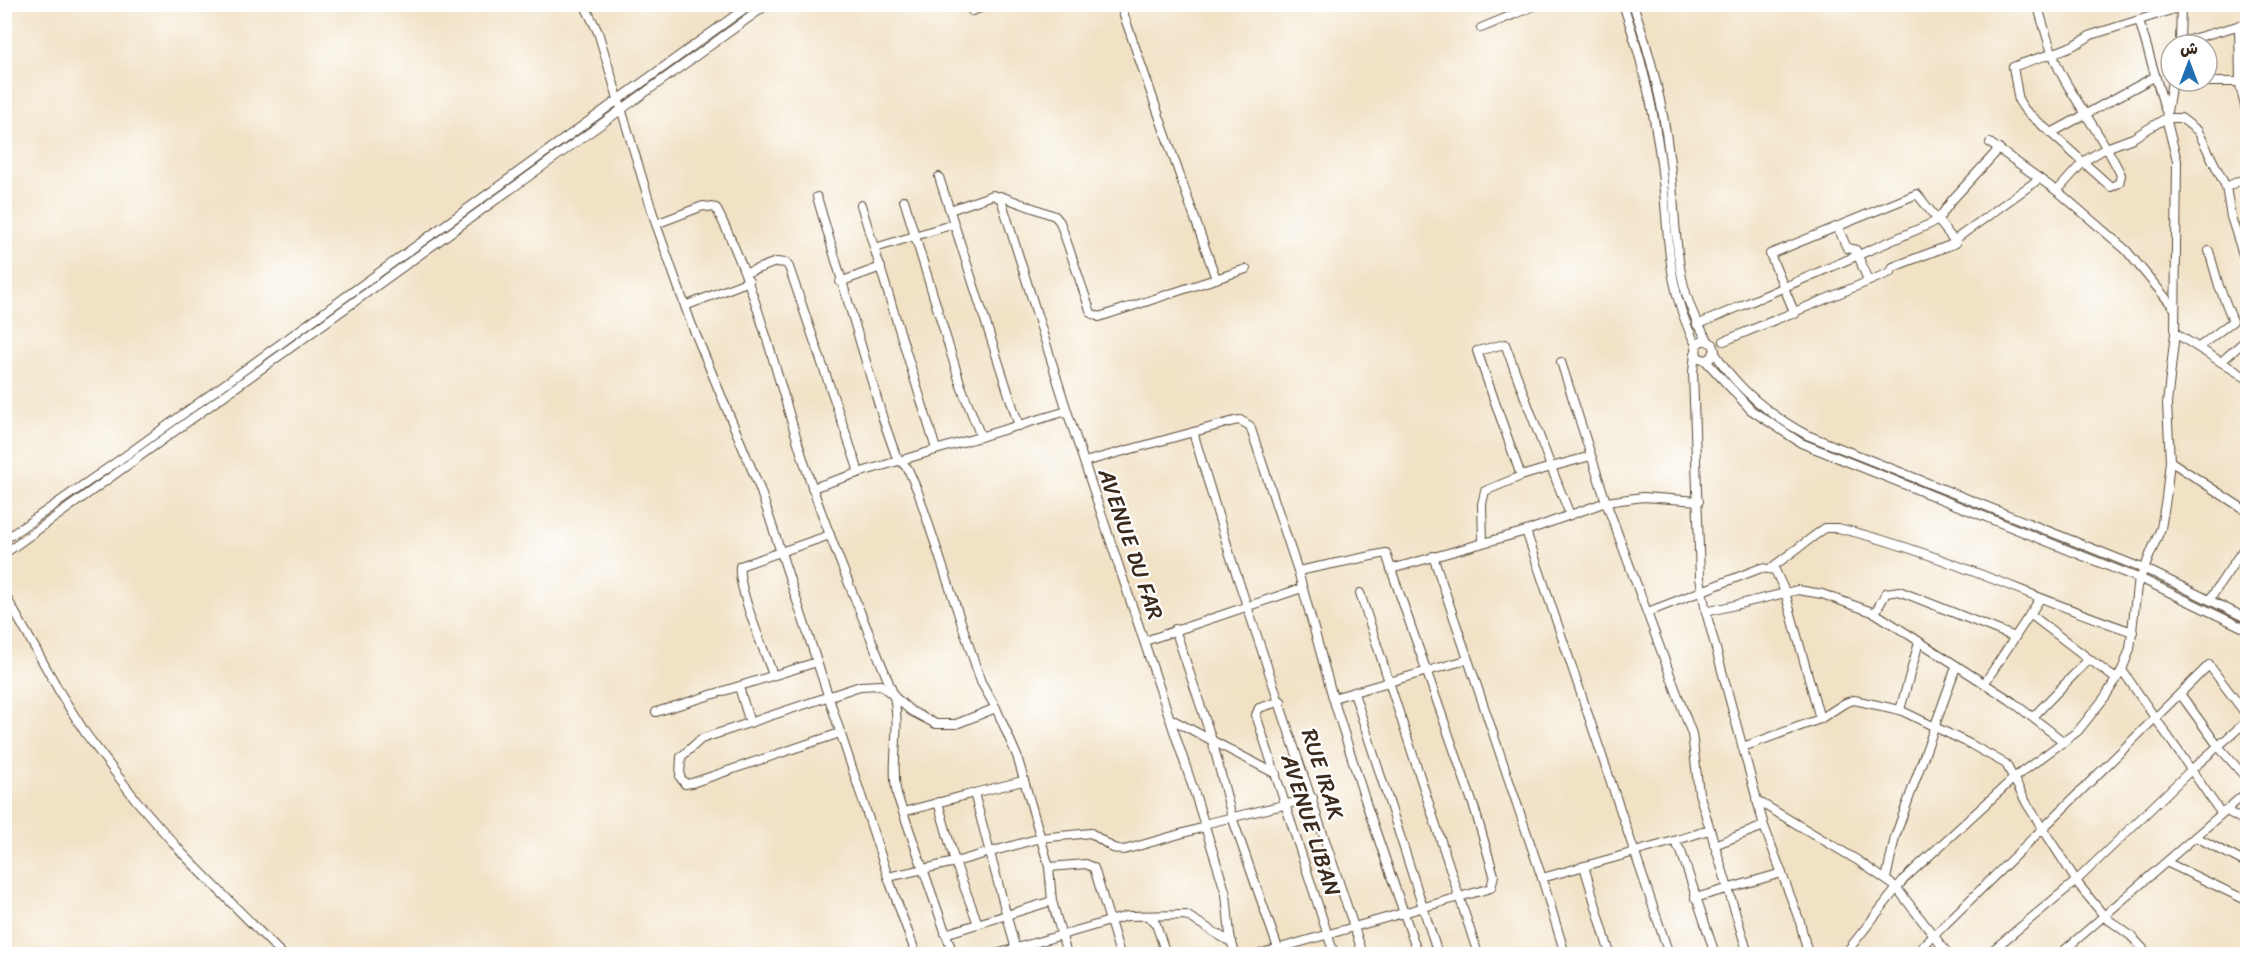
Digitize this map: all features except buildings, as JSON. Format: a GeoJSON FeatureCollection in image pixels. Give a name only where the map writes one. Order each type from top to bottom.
{"type":"FeatureCollection","features":[{"type":"Feature","properties":{"kind":"street"},"geometry":{"type":"LineString","coordinates":[[584,4],[598,32],[656,224],[685,306],[760,489],[888,877],[916,954]]}},
{"type":"Feature","properties":{"kind":"street"},"geometry":{"type":"LineString","coordinates":[[4,540],[125,456],[752,4]]}},
{"type":"Feature","properties":{"kind":"street"},"geometry":{"type":"LineString","coordinates":[[4,554],[768,4]]}},
{"type":"Feature","properties":{"kind":"street"},"geometry":{"type":"LineString","coordinates":[[972,11],[991,4]]}},
{"type":"Feature","properties":{"kind":"street"},"geometry":{"type":"LineString","coordinates":[[1120,4],[1216,279]]}},
{"type":"Feature","properties":{"kind":"street"},"geometry":{"type":"LineString","coordinates":[[1481,28],[1539,4]]}},
{"type":"Feature","properties":{"kind":"street"},"geometry":{"type":"LineString","coordinates":[[1623,4],[1643,69],[1658,140],[1672,281],[1684,320],[1695,349],[1751,410],[1801,443],[2140,578],[2247,630]]}},
{"type":"Feature","properties":{"kind":"street"},"geometry":{"type":"LineString","coordinates":[[1633,4],[1662,111],[1672,177],[1683,287],[1697,325],[1734,380],[1757,402],[1807,435],[2144,569],[2210,599],[2247,619]]}},
{"type":"Feature","properties":{"kind":"street"},"geometry":{"type":"LineString","coordinates":[[2037,4],[2053,52],[2065,81],[2121,175],[2119,183],[2111,187],[2025,110],[2019,101],[2013,67],[2053,52],[2091,35],[2181,6],[2181,33]]}},
{"type":"Feature","properties":{"kind":"street"},"geometry":{"type":"LineString","coordinates":[[1845,954],[1896,887],[2015,777],[2064,742],[2090,716],[2122,670],[2130,649],[2134,599],[2140,578],[2161,528],[2170,461],[2167,404],[2175,333],[2177,161],[2139,20]]}},
{"type":"Feature","properties":{"kind":"street"},"geometry":{"type":"LineString","coordinates":[[2214,33],[2243,24],[2247,119]]}},
{"type":"Feature","properties":{"kind":"street"},"geometry":{"type":"LineString","coordinates":[[2052,132],[2154,77]]}},
{"type":"Feature","properties":{"kind":"street"},"geometry":{"type":"LineString","coordinates":[[2219,82],[2244,82]]}},
{"type":"Feature","properties":{"kind":"street"},"geometry":{"type":"LineString","coordinates":[[2056,191],[2084,161],[2106,148],[2133,138],[2166,115],[2170,93]]}},
{"type":"Feature","properties":{"kind":"street"},"geometry":{"type":"LineString","coordinates":[[2166,115],[2181,118],[2198,131],[2226,187],[2230,217],[2247,270]]}},
{"type":"Feature","properties":{"kind":"street"},"geometry":{"type":"LineString","coordinates":[[1990,143],[2056,191],[2134,258],[2175,309]]}},
{"type":"Feature","properties":{"kind":"street"},"geometry":{"type":"LineString","coordinates":[[1697,325],[1937,221],[1999,149]]}},
{"type":"Feature","properties":{"kind":"street"},"geometry":{"type":"LineString","coordinates":[[939,177],[1019,426]]}},
{"type":"Feature","properties":{"kind":"street"},"geometry":{"type":"LineString","coordinates":[[2226,187],[2247,177]]}},
{"type":"Feature","properties":{"kind":"street"},"geometry":{"type":"LineString","coordinates":[[1953,241],[2039,179]]}},
{"type":"Feature","properties":{"kind":"street"},"geometry":{"type":"LineString","coordinates":[[1713,347],[1795,314],[1891,272],[1893,267],[1956,243],[1917,194],[1873,210],[1838,228],[1770,254],[1786,287],[1795,314]]}},
{"type":"Feature","properties":{"kind":"street"},"geometry":{"type":"LineString","coordinates":[[950,210],[993,195],[1055,216],[1060,222],[1091,313],[1098,316],[1245,269]]}},
{"type":"Feature","properties":{"kind":"street","name":"AVENUE DU FAR"},"geometry":{"type":"LineString","coordinates":[[1000,196],[1067,411],[1171,718],[1226,894],[1235,954]]}},
{"type":"Feature","properties":{"kind":"street"},"geometry":{"type":"LineString","coordinates":[[817,197],[840,282],[896,456],[902,460],[918,492],[981,682],[996,708],[1017,756],[1049,867],[1052,901],[1067,954]]}},
{"type":"Feature","properties":{"kind":"street"},"geometry":{"type":"LineString","coordinates":[[904,200],[961,386],[981,437]]}},
{"type":"Feature","properties":{"kind":"street"},"geometry":{"type":"LineString","coordinates":[[656,224],[711,205],[716,208],[747,277],[812,488],[892,693],[898,726],[895,780],[903,812],[953,954]]}},
{"type":"Feature","properties":{"kind":"street"},"geometry":{"type":"LineString","coordinates":[[861,205],[936,449]]}},
{"type":"Feature","properties":{"kind":"street"},"geometry":{"type":"LineString","coordinates":[[875,248],[954,224]]}},
{"type":"Feature","properties":{"kind":"street"},"geometry":{"type":"LineString","coordinates":[[1838,228],[1847,248],[1856,250],[1868,281]]}},
{"type":"Feature","properties":{"kind":"street"},"geometry":{"type":"LineString","coordinates":[[2199,347],[2233,321],[2216,279],[2209,251]]}},
{"type":"Feature","properties":{"kind":"street"},"geometry":{"type":"LineString","coordinates":[[685,306],[776,262],[786,263],[858,473]]}},
{"type":"Feature","properties":{"kind":"street"},"geometry":{"type":"LineString","coordinates":[[840,282],[880,267]]}},
{"type":"Feature","properties":{"kind":"street"},"geometry":{"type":"LineString","coordinates":[[2175,333],[2247,379]]}},
{"type":"Feature","properties":{"kind":"street"},"geometry":{"type":"LineString","coordinates":[[2221,362],[2247,338]]}},
{"type":"Feature","properties":{"kind":"street"},"geometry":{"type":"LineString","coordinates":[[1713,347],[1701,340],[1695,349],[1693,381],[1702,591],[1756,800],[1800,922],[1808,954]]}},
{"type":"Feature","properties":{"kind":"street"},"geometry":{"type":"LineString","coordinates":[[1521,476],[1476,351],[1505,344],[1570,515]]}},
{"type":"Feature","properties":{"kind":"street"},"geometry":{"type":"LineString","coordinates":[[1693,381],[1704,360],[1711,358],[1713,347]]}},
{"type":"Feature","properties":{"kind":"street"},"geometry":{"type":"LineString","coordinates":[[1561,362],[1606,502],[1692,734],[1696,780],[1709,830],[1748,954]]}},
{"type":"Feature","properties":{"kind":"street"},"geometry":{"type":"LineString","coordinates":[[812,488],[1067,411]]}},
{"type":"Feature","properties":{"kind":"street"},"geometry":{"type":"LineString","coordinates":[[1084,462],[1240,420],[1250,426],[1298,571],[1333,698],[1402,913],[1418,954]]}},
{"type":"Feature","properties":{"kind":"street","name":"RUE IRAK"},"geometry":{"type":"LineString","coordinates":[[1193,432],[1247,605],[1363,954]]}},
{"type":"Feature","properties":{"kind":"street"},"geometry":{"type":"LineString","coordinates":[[1483,542],[1482,504],[1485,491],[1521,476],[1591,456]]}},
{"type":"Feature","properties":{"kind":"street"},"geometry":{"type":"LineString","coordinates":[[2170,461],[2247,512]]}},
{"type":"Feature","properties":{"kind":"street"},"geometry":{"type":"LineString","coordinates":[[1391,569],[1526,531],[1606,502],[1642,497],[1699,501]]}},
{"type":"Feature","properties":{"kind":"street"},"geometry":{"type":"LineString","coordinates":[[1648,612],[1754,571],[1772,568],[1825,528],[1838,528],[1910,548],[2040,599],[2133,632]]}},
{"type":"Feature","properties":{"kind":"street"},"geometry":{"type":"LineString","coordinates":[[1526,531],[1669,954]]}},
{"type":"Feature","properties":{"kind":"street"},"geometry":{"type":"LineString","coordinates":[[773,675],[739,573],[744,564],[830,535]]}},
{"type":"Feature","properties":{"kind":"street"},"geometry":{"type":"LineString","coordinates":[[2210,599],[2247,542]]}},
{"type":"Feature","properties":{"kind":"street"},"geometry":{"type":"LineString","coordinates":[[1259,954],[1279,952],[1422,906],[1491,888],[1494,875],[1475,810],[1386,553],[1298,571]]}},
{"type":"Feature","properties":{"kind":"street"},"geometry":{"type":"LineString","coordinates":[[1433,556],[1466,660],[1542,878],[1565,954]]}},
{"type":"Feature","properties":{"kind":"street"},"geometry":{"type":"LineString","coordinates":[[1772,568],[1779,573],[1820,719]]}},
{"type":"Feature","properties":{"kind":"street"},"geometry":{"type":"LineString","coordinates":[[1145,641],[1302,588]]}},
{"type":"Feature","properties":{"kind":"street"},"geometry":{"type":"LineString","coordinates":[[1706,612],[1798,590],[1822,594],[1875,613],[2033,717],[2064,742]]}},
{"type":"Feature","properties":{"kind":"street"},"geometry":{"type":"LineString","coordinates":[[1875,613],[1886,593],[1899,591],[2015,637]]}},
{"type":"Feature","properties":{"kind":"street"},"geometry":{"type":"LineString","coordinates":[[4,593],[86,734],[136,800],[183,854],[282,954]]}},
{"type":"Feature","properties":{"kind":"street"},"geometry":{"type":"LineString","coordinates":[[1360,593],[1478,954]]}},
{"type":"Feature","properties":{"kind":"street"},"geometry":{"type":"LineString","coordinates":[[1984,684],[2040,599]]}},
{"type":"Feature","properties":{"kind":"street"},"geometry":{"type":"LineString","coordinates":[[2030,614],[2116,679]]}},
{"type":"Feature","properties":{"kind":"street"},"geometry":{"type":"LineString","coordinates":[[1175,629],[1212,740],[1232,817],[1279,952]]}},
{"type":"Feature","properties":{"kind":"street"},"geometry":{"type":"LineString","coordinates":[[1900,710],[1919,642]]}},
{"type":"Feature","properties":{"kind":"street"},"geometry":{"type":"LineString","coordinates":[[2033,717],[2089,659]]}},
{"type":"Feature","properties":{"kind":"street"},"geometry":{"type":"LineString","coordinates":[[1333,698],[1466,660]]}},
{"type":"Feature","properties":{"kind":"street"},"geometry":{"type":"LineString","coordinates":[[656,712],[817,662]]}},
{"type":"Feature","properties":{"kind":"street"},"geometry":{"type":"LineString","coordinates":[[1915,954],[2044,830],[2209,665],[2247,718],[2076,881],[1988,954]]}},
{"type":"Feature","properties":{"kind":"street"},"geometry":{"type":"LineString","coordinates":[[1886,879],[1895,837],[1956,667]]}},
{"type":"Feature","properties":{"kind":"street"},"geometry":{"type":"LineString","coordinates":[[2122,670],[2223,812],[2247,823]]}},
{"type":"Feature","properties":{"kind":"street"},"geometry":{"type":"LineString","coordinates":[[840,733],[692,783],[682,782],[679,763],[692,744],[701,739],[868,684],[881,685],[920,717],[945,725],[996,708]]}},
{"type":"Feature","properties":{"kind":"street"},"geometry":{"type":"LineString","coordinates":[[739,687],[750,723]]}},
{"type":"Feature","properties":{"kind":"street"},"geometry":{"type":"LineString","coordinates":[[1354,693],[1438,954]]}},
{"type":"Feature","properties":{"kind":"street"},"geometry":{"type":"LineString","coordinates":[[2181,695],[2218,746],[2247,780]]}},
{"type":"Feature","properties":{"kind":"street"},"geometry":{"type":"LineString","coordinates":[[1743,747],[1820,719],[1849,701],[1900,710],[1999,759],[2015,777],[2076,881],[2104,917],[2131,936],[2148,954]]}},
{"type":"Feature","properties":{"kind":"street","name":"AVENUE LIBAN"},"geometry":{"type":"LineString","coordinates":[[1281,702],[1259,708],[1256,712],[1257,718],[1334,954]]}},
{"type":"Feature","properties":{"kind":"street"},"geometry":{"type":"LineString","coordinates":[[1171,718],[1276,774]]}},
{"type":"Feature","properties":{"kind":"street"},"geometry":{"type":"LineString","coordinates":[[903,812],[938,801],[1023,782]]}},
{"type":"Feature","properties":{"kind":"street"},"geometry":{"type":"LineString","coordinates":[[2060,954],[2168,863],[2247,791]]}},
{"type":"Feature","properties":{"kind":"street"},"geometry":{"type":"LineString","coordinates":[[974,793],[1016,952]]}},
{"type":"Feature","properties":{"kind":"street"},"geometry":{"type":"LineString","coordinates":[[888,877],[955,862],[1040,838],[1091,834],[1113,848],[1124,850],[1201,828],[1204,824],[1313,798]]}},
{"type":"Feature","properties":{"kind":"street"},"geometry":{"type":"LineString","coordinates":[[1756,800],[1896,887],[1933,938],[1948,954]]}},
{"type":"Feature","properties":{"kind":"street"},"geometry":{"type":"LineString","coordinates":[[938,801],[955,862],[978,924]]}},
{"type":"Feature","properties":{"kind":"street"},"geometry":{"type":"LineString","coordinates":[[1714,845],[1764,826]]}},
{"type":"Feature","properties":{"kind":"street"},"geometry":{"type":"LineString","coordinates":[[1542,878],[1709,830]]}},
{"type":"Feature","properties":{"kind":"street"},"geometry":{"type":"LineString","coordinates":[[2196,837],[2247,864]]}},
{"type":"Feature","properties":{"kind":"street"},"geometry":{"type":"LineString","coordinates":[[1674,841],[1681,851],[1715,954]]}},
{"type":"Feature","properties":{"kind":"street"},"geometry":{"type":"LineString","coordinates":[[2168,863],[2247,901]]}},
{"type":"Feature","properties":{"kind":"street"},"geometry":{"type":"LineString","coordinates":[[1049,867],[1086,864],[1094,868],[1120,954]]}},
{"type":"Feature","properties":{"kind":"street"},"geometry":{"type":"LineString","coordinates":[[1584,866],[1610,954]]}},
{"type":"Feature","properties":{"kind":"street"},"geometry":{"type":"LineString","coordinates":[[1695,898],[1782,873]]}},
{"type":"Feature","properties":{"kind":"street"},"geometry":{"type":"LineString","coordinates":[[945,934],[1052,901]]}},
{"type":"Feature","properties":{"kind":"street"},"geometry":{"type":"LineString","coordinates":[[996,954],[1016,952],[1061,934],[1126,916],[1186,915],[1232,943]]}},
{"type":"Feature","properties":{"kind":"street"},"geometry":{"type":"LineString","coordinates":[[1148,916],[1156,924],[1166,954]]}}]}
